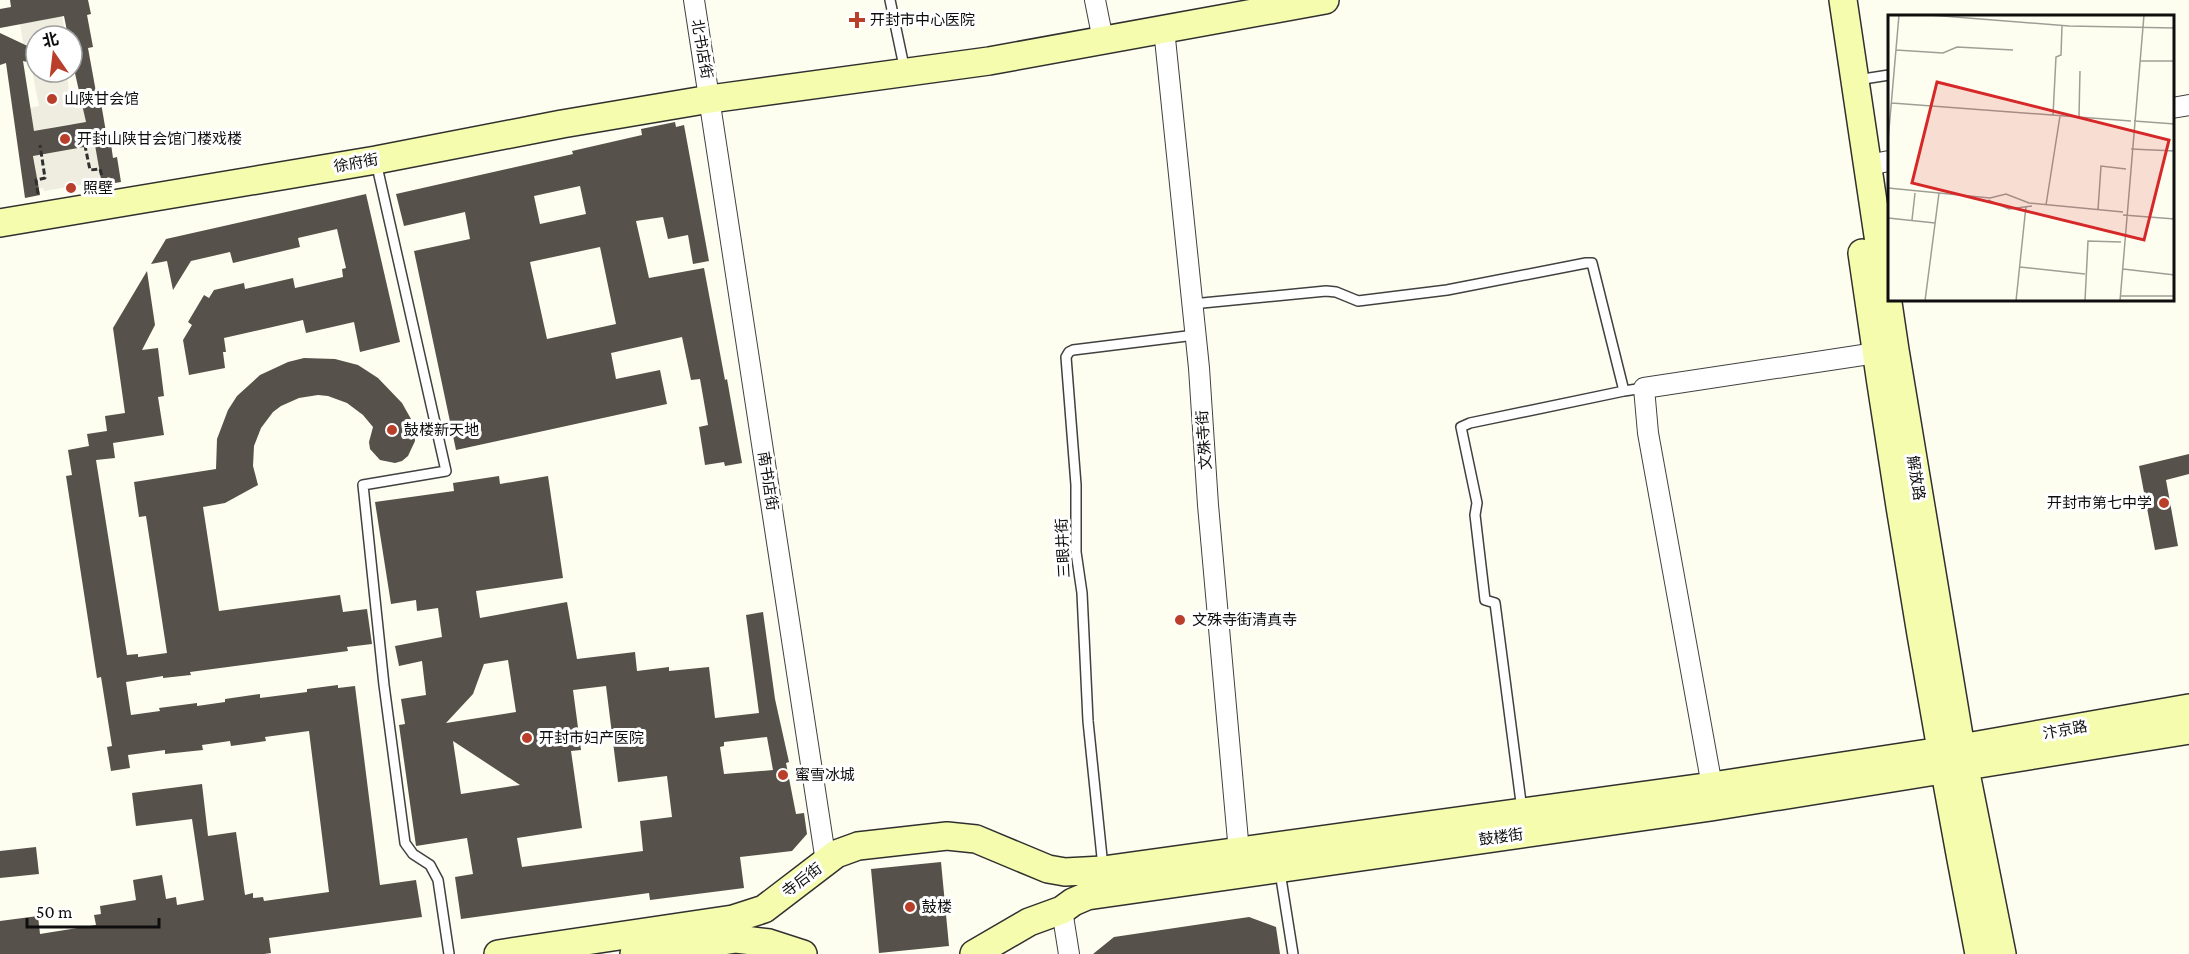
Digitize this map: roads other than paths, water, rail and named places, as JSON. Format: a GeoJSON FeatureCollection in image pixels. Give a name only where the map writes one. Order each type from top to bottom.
{"type":"FeatureCollection","features":[{"type":"Feature","properties":{"kind":"street","name":"北书店街"},"geometry":{"type":"LineString","coordinates":[[694,0],[710,99]]}},
{"type":"Feature","properties":{"kind":"street"},"geometry":{"type":"LineString","coordinates":[[1095,0],[1103,40]]}},
{"type":"Feature","properties":{"kind":"street","name":"徐府街"},"geometry":{"type":"LineString","coordinates":[[0,223],[376,160],[562,124],[710,99],[988,61],[1325,0]]}},
{"type":"Feature","properties":{"kind":"street","name":"解放路"},"geometry":{"type":"LineString","coordinates":[[1825,0],[1876,353],[1952,759],[2002,954]]}},
{"type":"Feature","properties":{"kind":"street","name":"解放路"},"geometry":{"type":"LineString","coordinates":[[1843,0],[1855,81],[1879,163],[1888,268]]}},
{"type":"Feature","properties":{"kind":"street","name":"文殊寺街"},"geometry":{"type":"LineString","coordinates":[[1164,29],[1196,334],[1208,505],[1239,852]]}},
{"type":"Feature","properties":{"kind":"street","name":"南书店街"},"geometry":{"type":"LineString","coordinates":[[710,99],[826,862]]}},
{"type":"Feature","properties":{"kind":"street"},"geometry":{"type":"LineString","coordinates":[[2174,108],[2189,105]]}},
{"type":"Feature","properties":{"kind":"street","name":"解放路"},"geometry":{"type":"LineString","coordinates":[[1891,302],[1895,350],[1979,954]]}},
{"type":"Feature","properties":{"kind":"street"},"geometry":{"type":"LineString","coordinates":[[1712,786],[1648,433],[1634,390],[1876,353]]}},
{"type":"Feature","properties":{"kind":"street","name":"汴京路"},"geometry":{"type":"LineString","coordinates":[[1952,759],[2189,708]]}},
{"type":"Feature","properties":{"kind":"street","name":"汴京路"},"geometry":{"type":"LineString","coordinates":[[1952,759],[2189,730]]}},
{"type":"Feature","properties":{"kind":"street","name":"鼓楼街"},"geometry":{"type":"LineString","coordinates":[[1103,870],[1712,786],[1952,759]]}},
{"type":"Feature","properties":{"kind":"street","name":"鼓楼街"},"geometry":{"type":"LineString","coordinates":[[1062,910],[1087,896],[1711,807],[1952,759]]}},
{"type":"Feature","properties":{"kind":"street","name":"寺后街"},"geometry":{"type":"LineString","coordinates":[[498,954],[733,919],[751,914],[764,909],[836,854],[858,846],[964,836],[1048,869],[1065,872],[1103,870]]}},
{"type":"Feature","properties":{"kind":"street"},"geometry":{"type":"LineString","coordinates":[[974,954],[1029,922],[1062,910],[1069,954]]}},
{"type":"Feature","properties":{"kind":"street"},"geometry":{"type":"LineString","coordinates":[[634,954],[736,939],[769,943],[803,954]]}},
{"type":"Feature","properties":{"kind":"lane"},"geometry":{"type":"LineString","coordinates":[[890,0],[905,72]]}},
{"type":"Feature","properties":{"kind":"lane"},"geometry":{"type":"LineString","coordinates":[[1855,81],[1888,75]]}},
{"type":"Feature","properties":{"kind":"lane"},"geometry":{"type":"LineString","coordinates":[[376,160],[446,471],[363,485],[384,684],[405,843],[413,854],[430,865],[438,880],[449,954]]}},
{"type":"Feature","properties":{"kind":"lane"},"geometry":{"type":"LineString","coordinates":[[1192,304],[1326,291],[1336,292],[1358,301],[1447,290],[1592,263],[1634,390],[1470,423],[1461,427],[1477,503],[1475,515],[1485,600],[1495,603],[1522,813]]}},
{"type":"Feature","properties":{"kind":"lane","name":"三眼井街"},"geometry":{"type":"LineString","coordinates":[[1103,870],[1088,721],[1082,593],[1076,552],[1076,485],[1066,357],[1073,350],[1196,334]]}},
{"type":"Feature","properties":{"kind":"lane"},"geometry":{"type":"LineString","coordinates":[[1279,869],[1293,954]]}},
{"type":"Feature","properties":{"kind":"place","name":"开封市中心医院"},"geometry":{"type":"Point","coordinates":[857,20]}},
{"type":"Feature","properties":{"kind":"place","name":"山陕甘会馆"},"geometry":{"type":"Point","coordinates":[52,99]}},
{"type":"Feature","properties":{"kind":"place","name":"开封山陕甘会馆门楼戏楼"},"geometry":{"type":"Point","coordinates":[65,139]}},
{"type":"Feature","properties":{"kind":"place","name":"照壁"},"geometry":{"type":"Point","coordinates":[71,188]}},
{"type":"Feature","properties":{"kind":"place","name":"鼓楼新天地"},"geometry":{"type":"Point","coordinates":[392,430]}},
{"type":"Feature","properties":{"kind":"place","name":"开封市第七中学"},"geometry":{"type":"Point","coordinates":[2164,503]}},
{"type":"Feature","properties":{"kind":"place","name":"文殊寺街清真寺"},"geometry":{"type":"Point","coordinates":[1180,620]}},
{"type":"Feature","properties":{"kind":"place","name":"开封市妇产医院"},"geometry":{"type":"Point","coordinates":[527,738]}},
{"type":"Feature","properties":{"kind":"place","name":"蜜雪冰城"},"geometry":{"type":"Point","coordinates":[783,775]}},
{"type":"Feature","properties":{"kind":"place","name":"鼓楼"},"geometry":{"type":"Point","coordinates":[910,907]}}]}
